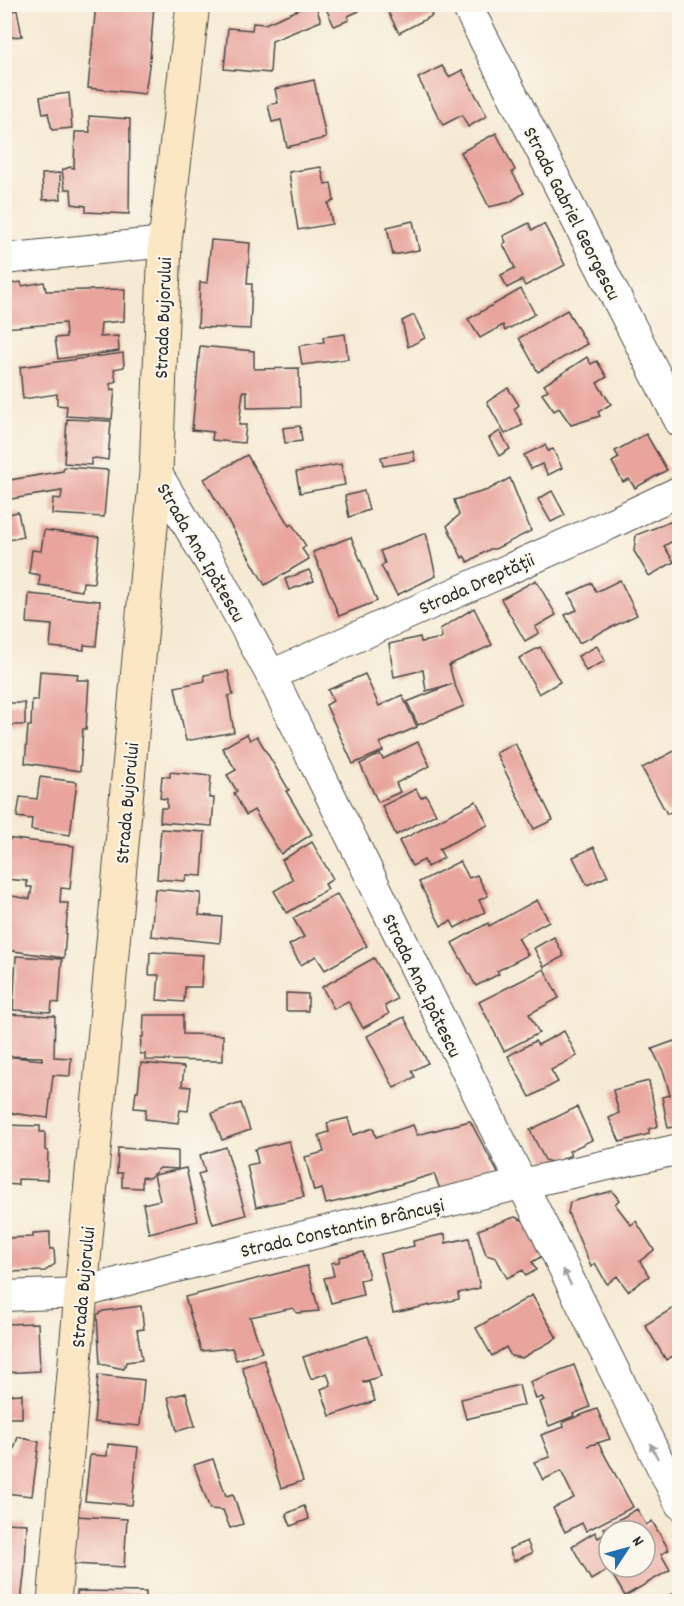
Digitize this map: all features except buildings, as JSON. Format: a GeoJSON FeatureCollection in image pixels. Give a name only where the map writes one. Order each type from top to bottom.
{"type":"FeatureCollection","features":[{"type":"Feature","properties":{"kind":"street","name":"Strada Bujorului"},"geometry":{"type":"LineString","coordinates":[[54,1602],[156,472],[165,242],[193,4]]}},
{"type":"Feature","properties":{"kind":"street","name":"Strada Gabriel Georgescu"},"geometry":{"type":"LineString","coordinates":[[466,4],[680,422]]}},
{"type":"Feature","properties":{"kind":"street"},"geometry":{"type":"LineString","coordinates":[[4,259],[165,242]]}},
{"type":"Feature","properties":{"kind":"street","name":"Strada Ana Ipătescu"},"geometry":{"type":"LineString","coordinates":[[156,472],[212,566],[271,675],[680,1504]]}},
{"type":"Feature","properties":{"kind":"street","name":"Strada Dreptății"},"geometry":{"type":"LineString","coordinates":[[271,675],[680,491]]}},
{"type":"Feature","properties":{"kind":"street","name":"Strada Constantin Brâncuși"},"geometry":{"type":"LineString","coordinates":[[4,1296],[81,1293],[175,1267],[680,1149]]}}]}
